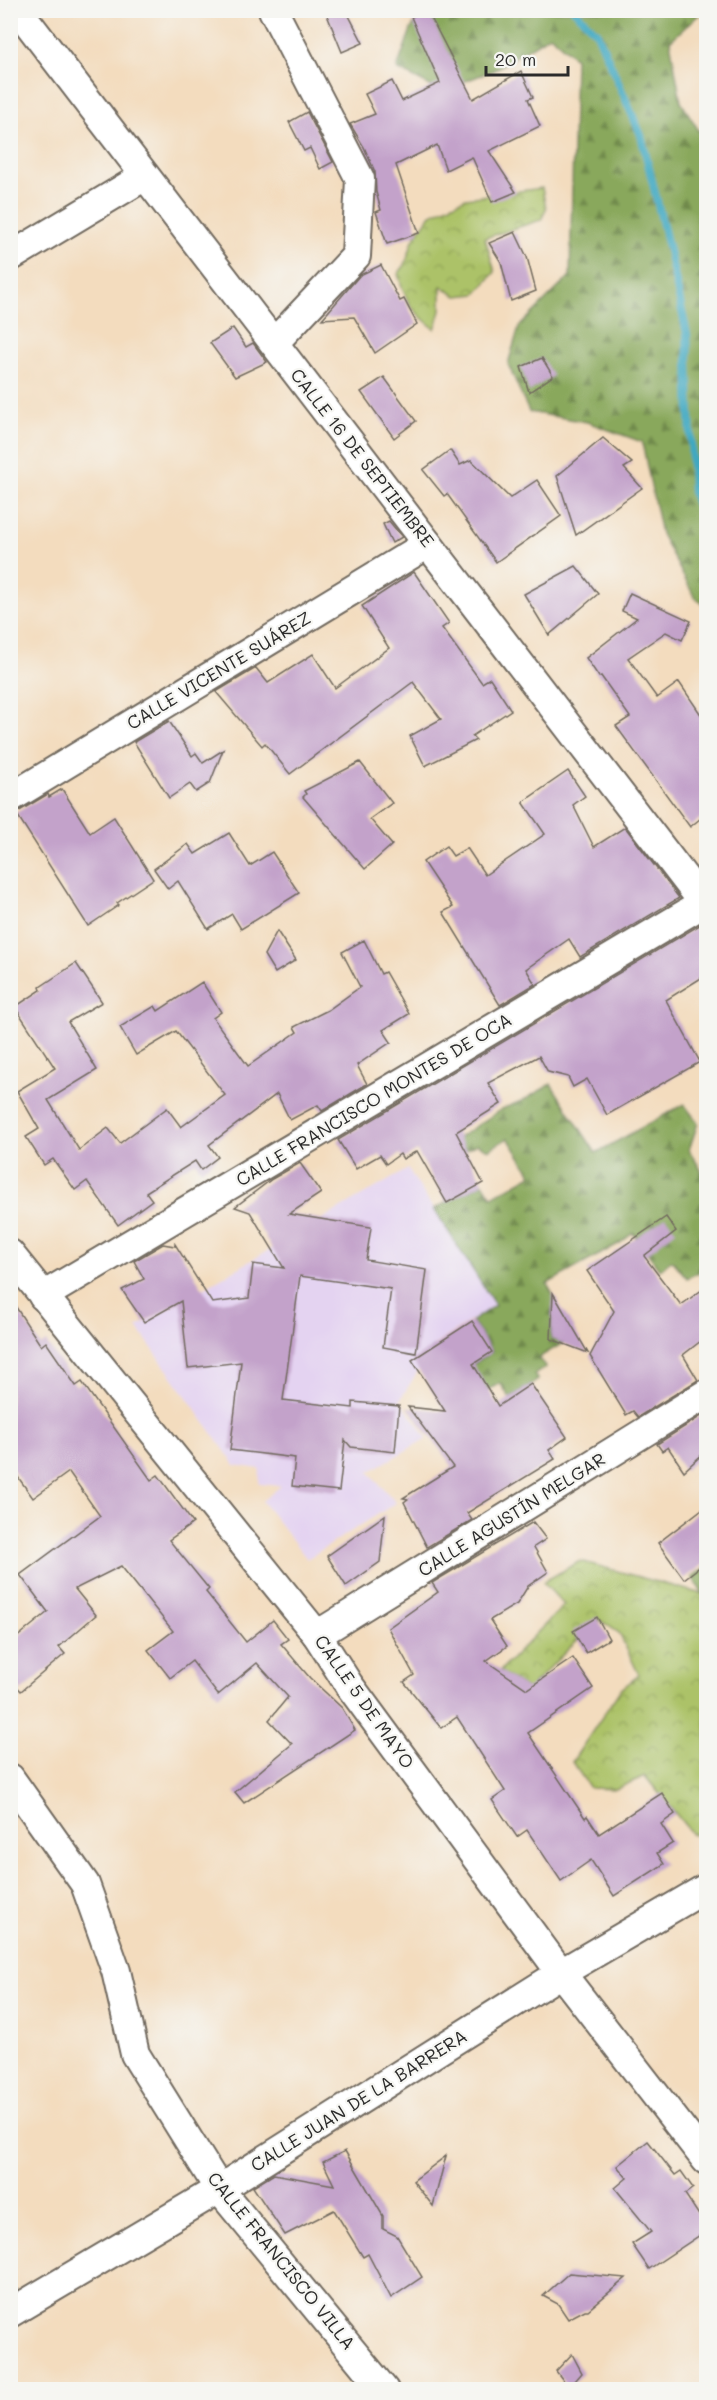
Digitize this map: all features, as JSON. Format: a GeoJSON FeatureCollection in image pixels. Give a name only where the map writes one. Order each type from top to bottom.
{"type":"FeatureCollection","features":[{"type":"Feature","properties":{"kind":"street","name":"CALLE 16 DE SEPTIEMBRE"},"geometry":{"type":"LineString","coordinates":[[18,10],[705,905]]}},
{"type":"Feature","properties":{"kind":"street"},"geometry":{"type":"LineString","coordinates":[[273,10],[360,179],[356,256],[274,343]]}},
{"type":"Feature","properties":{"kind":"street"},"geometry":{"type":"LineString","coordinates":[[10,257],[145,176]]}},
{"type":"Feature","properties":{"kind":"street","name":"CALLE VICENTE SUÁREZ"},"geometry":{"type":"LineString","coordinates":[[10,798],[428,544]]}},
{"type":"Feature","properties":{"kind":"street","name":"CALLE FRANCISCO MONTES DE OCA"},"geometry":{"type":"LineString","coordinates":[[43,1296],[705,905]]}},
{"type":"Feature","properties":{"kind":"street","name":"CALLE 5 DE MAYO"},"geometry":{"type":"LineString","coordinates":[[10,1254],[317,1635],[349,1685],[561,1973],[706,2160]]}},
{"type":"Feature","properties":{"kind":"street","name":"CALLE AGUSTÍN MELGAR"},"geometry":{"type":"LineString","coordinates":[[317,1635],[706,1394]]}},
{"type":"Feature","properties":{"kind":"street","name":"CALLE FRANCISCO VILLA"},"geometry":{"type":"LineString","coordinates":[[10,1778],[85,1884],[116,1971],[135,2054],[219,2189],[384,2390]]}},
{"type":"Feature","properties":{"kind":"street","name":"CALLE JUAN DE LA BARRERA"},"geometry":{"type":"LineString","coordinates":[[10,2313],[219,2189],[561,1973],[706,1888]]}},
{"type":"Feature","properties":{"kind":"shaded area"},"geometry":{"type":"Polygon","coordinates":[[[408,1169],[495,1305],[434,1345],[400,1400],[427,1438],[369,1472],[396,1503],[307,1559],[262,1501],[281,1486],[259,1484],[260,1469],[235,1465],[137,1327],[408,1169]]]}},
{"type":"Feature","properties":{"kind":"green space"},"geometry":{"type":"Polygon","coordinates":[[[423,11],[703,11],[670,41],[681,102],[706,142],[706,606],[695,598],[661,534],[642,442],[587,422],[529,412],[508,364],[519,327],[570,276],[575,58],[550,35],[494,70],[440,91],[397,69],[411,29],[423,11]]]}},
{"type":"Feature","properties":{"kind":"green space"},"geometry":{"type":"Polygon","coordinates":[[[542,188],[546,209],[541,220],[485,238],[495,272],[476,294],[457,296],[441,286],[441,311],[435,329],[411,306],[398,274],[405,265],[413,240],[431,214],[466,198],[542,188]]]}},
{"type":"Feature","properties":{"kind":"green space"},"geometry":{"type":"Polygon","coordinates":[[[551,1084],[596,1153],[684,1104],[698,1123],[689,1150],[706,1178],[706,1277],[703,1270],[687,1278],[672,1260],[660,1270],[633,1233],[620,1243],[547,1284],[560,1307],[552,1312],[551,1338],[563,1343],[538,1358],[546,1367],[534,1375],[538,1380],[510,1398],[500,1383],[488,1390],[472,1365],[492,1352],[472,1321],[495,1305],[434,1209],[483,1183],[492,1197],[532,1175],[508,1138],[488,1150],[477,1144],[465,1150],[458,1138],[502,1109],[524,1100],[551,1084]]]}},
{"type":"Feature","properties":{"kind":"green space"},"geometry":{"type":"Polygon","coordinates":[[[580,1561],[702,1594],[706,1599],[706,1828],[693,1835],[645,1776],[616,1789],[590,1788],[572,1762],[620,1690],[639,1675],[619,1633],[598,1619],[528,1690],[500,1671],[564,1605],[543,1582],[580,1561]]]}},
{"type":"Feature","properties":{"kind":"green space"},"geometry":{"type":"Polygon","coordinates":[[[706,1567],[706,1599],[692,1577],[706,1567]]]}},
{"type":"Feature","properties":{"kind":"building"},"geometry":{"type":"Polygon","coordinates":[[[325,10],[346,10],[363,43],[342,52],[325,10]]]}},
{"type":"Feature","properties":{"kind":"building"},"geometry":{"type":"Polygon","coordinates":[[[427,10],[473,99],[521,71],[533,97],[528,99],[540,126],[489,151],[516,192],[492,202],[472,157],[446,170],[437,145],[396,165],[419,233],[387,244],[376,212],[381,210],[376,192],[375,172],[350,124],[375,114],[365,94],[392,81],[402,101],[440,83],[411,17],[427,10]]]}},
{"type":"Feature","properties":{"kind":"building"},"geometry":{"type":"Polygon","coordinates":[[[307,112],[333,162],[320,169],[310,148],[304,151],[289,122],[307,112]]]}},
{"type":"Feature","properties":{"kind":"building"},"geometry":{"type":"Polygon","coordinates":[[[515,232],[527,257],[536,291],[511,301],[501,262],[489,243],[515,232]]]}},
{"type":"Feature","properties":{"kind":"building"},"geometry":{"type":"Polygon","coordinates":[[[381,265],[400,301],[404,299],[417,324],[375,353],[354,317],[322,319],[360,275],[381,265]]]}},
{"type":"Feature","properties":{"kind":"building"},"geometry":{"type":"Polygon","coordinates":[[[233,328],[246,347],[253,343],[267,362],[235,377],[210,343],[233,328]]]}},
{"type":"Feature","properties":{"kind":"building"},"geometry":{"type":"Polygon","coordinates":[[[542,358],[553,376],[529,392],[521,367],[542,358]]]}},
{"type":"Feature","properties":{"kind":"building"},"geometry":{"type":"Polygon","coordinates":[[[384,377],[416,421],[394,438],[361,392],[384,377]]]}},
{"type":"Feature","properties":{"kind":"building"},"geometry":{"type":"Polygon","coordinates":[[[603,438],[632,463],[624,468],[642,488],[576,535],[557,476],[603,438]]]}},
{"type":"Feature","properties":{"kind":"building"},"geometry":{"type":"Polygon","coordinates":[[[450,450],[460,465],[471,460],[510,498],[537,480],[561,516],[496,562],[447,494],[444,496],[423,470],[450,450]]]}},
{"type":"Feature","properties":{"kind":"building"},"geometry":{"type":"Polygon","coordinates":[[[389,521],[402,537],[392,543],[383,524],[389,521]]]}},
{"type":"Feature","properties":{"kind":"building"},"geometry":{"type":"Polygon","coordinates":[[[576,566],[598,594],[549,635],[524,594],[576,566]]]}},
{"type":"Feature","properties":{"kind":"building"},"geometry":{"type":"Polygon","coordinates":[[[414,572],[449,623],[442,628],[482,683],[490,678],[511,710],[472,736],[476,740],[425,766],[410,736],[441,719],[413,682],[290,774],[265,743],[262,746],[216,692],[256,668],[268,683],[313,654],[335,688],[389,648],[362,606],[414,572]]]}},
{"type":"Feature","properties":{"kind":"building"},"geometry":{"type":"Polygon","coordinates":[[[630,593],[691,621],[682,640],[666,632],[628,658],[657,698],[679,682],[706,722],[706,814],[690,827],[616,726],[630,717],[586,658],[637,618],[622,611],[630,593]]]}},
{"type":"Feature","properties":{"kind":"building"},"geometry":{"type":"Polygon","coordinates":[[[169,721],[192,756],[196,753],[203,763],[223,750],[210,783],[196,792],[190,784],[169,798],[134,742],[169,721]]]}},
{"type":"Feature","properties":{"kind":"building"},"geometry":{"type":"Polygon","coordinates":[[[360,762],[392,803],[370,819],[392,845],[365,869],[303,797],[306,794],[304,791],[360,762]]]}},
{"type":"Feature","properties":{"kind":"building"},"geometry":{"type":"Polygon","coordinates":[[[568,771],[585,796],[573,805],[594,847],[625,827],[679,898],[580,957],[569,939],[526,969],[535,984],[500,1005],[443,912],[453,907],[423,862],[446,846],[453,856],[467,848],[485,875],[545,834],[523,802],[568,771]]]}},
{"type":"Feature","properties":{"kind":"building"},"geometry":{"type":"Polygon","coordinates":[[[62,789],[90,833],[114,817],[153,879],[88,926],[16,813],[48,794],[49,797],[62,789]]]}},
{"type":"Feature","properties":{"kind":"building"},"geometry":{"type":"Polygon","coordinates":[[[229,833],[250,866],[272,852],[299,893],[241,929],[232,914],[208,929],[178,881],[168,889],[154,869],[188,844],[195,854],[229,833]]]}},
{"type":"Feature","properties":{"kind":"building"},"geometry":{"type":"Polygon","coordinates":[[[703,923],[706,929],[706,975],[666,1000],[700,1062],[607,1115],[587,1079],[573,1087],[568,1077],[548,1072],[539,1056],[488,1083],[501,1104],[456,1132],[483,1183],[447,1203],[417,1151],[403,1159],[400,1154],[386,1164],[380,1155],[356,1169],[338,1140],[703,923]]]}},
{"type":"Feature","properties":{"kind":"building"},"geometry":{"type":"Polygon","coordinates":[[[277,931],[296,960],[275,973],[264,955],[277,931]]]}},
{"type":"Feature","properties":{"kind":"building"},"geometry":{"type":"Polygon","coordinates":[[[364,940],[381,974],[385,972],[409,1014],[383,1030],[391,1042],[357,1065],[367,1084],[322,1111],[318,1105],[290,1120],[277,1094],[209,1145],[218,1157],[201,1170],[195,1161],[146,1192],[152,1200],[118,1225],[87,1181],[75,1190],[53,1159],[44,1165],[26,1137],[39,1129],[17,1091],[55,1068],[15,1007],[76,963],[102,1002],[68,1022],[97,1070],[48,1100],[79,1150],[108,1128],[120,1143],[167,1108],[181,1127],[225,1095],[176,1031],[136,1055],[120,1027],[155,1006],[158,1011],[202,982],[221,1012],[213,1018],[248,1066],[297,1032],[294,1027],[328,1010],[360,987],[342,952],[364,940]]]}},
{"type":"Feature","properties":{"kind":"building"},"geometry":{"type":"Polygon","coordinates":[[[300,1163],[321,1193],[289,1214],[371,1227],[366,1260],[427,1270],[416,1353],[383,1347],[391,1289],[300,1276],[283,1400],[353,1408],[353,1402],[399,1406],[395,1452],[351,1447],[345,1440],[339,1491],[292,1486],[295,1458],[230,1450],[241,1362],[188,1368],[181,1301],[144,1322],[122,1290],[144,1279],[134,1261],[163,1244],[175,1246],[175,1244],[212,1303],[249,1298],[253,1264],[284,1268],[250,1212],[235,1207],[272,1179],[300,1163]]]}},
{"type":"Feature","properties":{"kind":"building"},"geometry":{"type":"Polygon","coordinates":[[[666,1217],[676,1231],[644,1256],[681,1305],[706,1287],[706,1337],[683,1355],[698,1380],[638,1417],[633,1411],[626,1415],[590,1356],[614,1311],[587,1271],[666,1217]]]}},
{"type":"Feature","properties":{"kind":"building"},"geometry":{"type":"Polygon","coordinates":[[[553,1293],[588,1353],[551,1339],[553,1293]]]}},
{"type":"Feature","properties":{"kind":"building"},"geometry":{"type":"Polygon","coordinates":[[[10,1298],[41,1346],[46,1342],[76,1386],[82,1382],[151,1480],[158,1475],[193,1523],[169,1540],[209,1589],[206,1592],[246,1642],[273,1620],[288,1639],[281,1644],[310,1678],[342,1708],[355,1730],[244,1803],[235,1792],[292,1744],[269,1720],[288,1697],[257,1663],[218,1695],[192,1661],[170,1678],[148,1650],[173,1631],[121,1566],[75,1589],[96,1615],[59,1647],[65,1654],[21,1691],[10,1679],[10,1643],[48,1612],[20,1575],[100,1516],[69,1472],[33,1498],[10,1466],[10,1298]]]}},
{"type":"Feature","properties":{"kind":"building"},"geometry":{"type":"Polygon","coordinates":[[[472,1321],[492,1352],[473,1364],[498,1406],[531,1384],[567,1437],[549,1450],[555,1459],[467,1513],[472,1520],[427,1547],[404,1502],[408,1499],[403,1498],[453,1467],[408,1407],[445,1411],[412,1360],[472,1321]]]}},
{"type":"Feature","properties":{"kind":"building"},"geometry":{"type":"Polygon","coordinates":[[[706,1413],[706,1451],[684,1471],[668,1447],[662,1451],[657,1444],[706,1413]]]}},
{"type":"Feature","properties":{"kind":"building"},"geometry":{"type":"Polygon","coordinates":[[[706,1506],[706,1562],[684,1579],[658,1543],[706,1506]]]}},
{"type":"Feature","properties":{"kind":"building"},"geometry":{"type":"Polygon","coordinates":[[[385,1515],[380,1562],[346,1586],[327,1556],[385,1515]]]}},
{"type":"Feature","properties":{"kind":"building"},"geometry":{"type":"Polygon","coordinates":[[[533,1522],[546,1539],[534,1547],[548,1572],[528,1586],[517,1604],[490,1620],[507,1646],[486,1661],[527,1689],[573,1658],[593,1688],[528,1733],[585,1818],[587,1816],[599,1834],[662,1793],[675,1814],[661,1824],[673,1843],[657,1853],[664,1864],[614,1896],[591,1860],[561,1881],[527,1830],[517,1837],[492,1800],[505,1791],[457,1717],[441,1728],[404,1682],[414,1675],[388,1628],[438,1592],[432,1583],[533,1522]]]}},
{"type":"Feature","properties":{"kind":"building"},"geometry":{"type":"Polygon","coordinates":[[[597,1617],[609,1639],[586,1653],[573,1631],[597,1617]]]}},
{"type":"Feature","properties":{"kind":"building"},"geometry":{"type":"Polygon","coordinates":[[[648,2141],[675,2175],[681,2171],[693,2188],[685,2194],[706,2226],[706,2231],[649,2269],[632,2244],[651,2232],[615,2188],[627,2178],[617,2166],[648,2141]]]}},
{"type":"Feature","properties":{"kind":"building"},"geometry":{"type":"Polygon","coordinates":[[[345,2151],[383,2216],[383,2229],[397,2236],[422,2277],[391,2298],[368,2254],[363,2257],[334,2210],[285,2235],[253,2187],[274,2174],[334,2185],[323,2162],[345,2151]]]}},
{"type":"Feature","properties":{"kind":"building"},"geometry":{"type":"Polygon","coordinates":[[[446,2156],[433,2206],[413,2181],[446,2156]]]}},
{"type":"Feature","properties":{"kind":"building"},"geometry":{"type":"Polygon","coordinates":[[[569,2273],[626,2278],[588,2310],[568,2319],[558,2304],[543,2296],[569,2273]]]}},
{"type":"Feature","properties":{"kind":"building"},"geometry":{"type":"Polygon","coordinates":[[[572,2354],[582,2373],[569,2388],[556,2371],[572,2354]]]}},
{"type":"Feature","properties":{"kind":"waterway"},"geometry":{"type":"LineString","coordinates":[[574,10],[597,33],[641,135],[687,334],[693,493],[706,529]]}}]}
